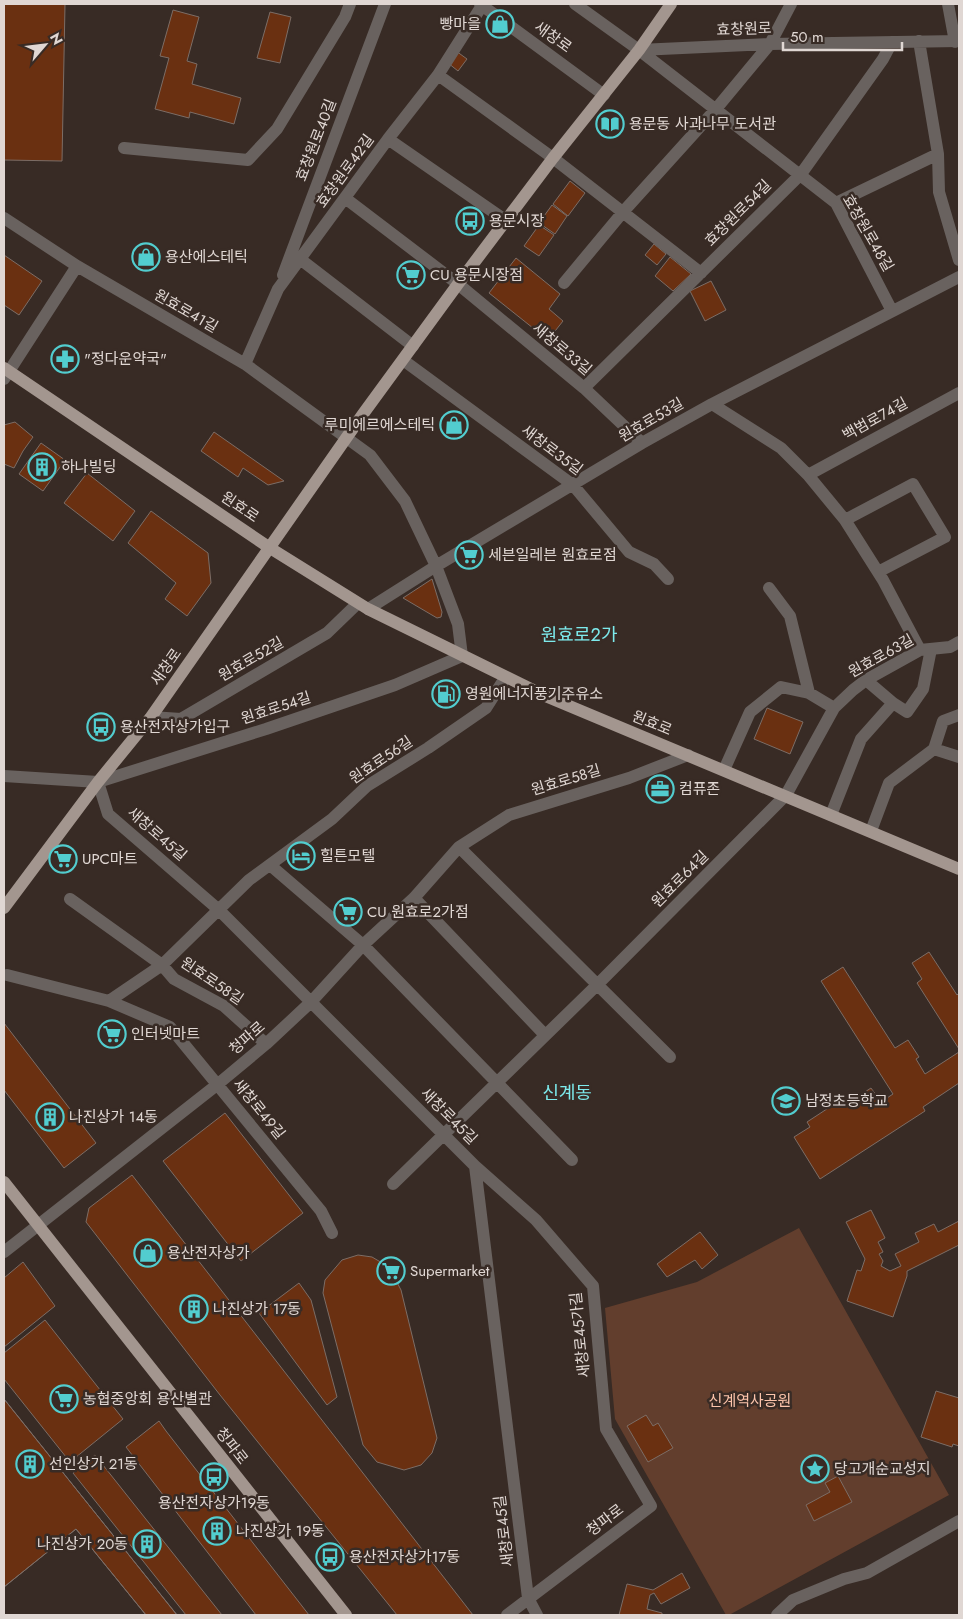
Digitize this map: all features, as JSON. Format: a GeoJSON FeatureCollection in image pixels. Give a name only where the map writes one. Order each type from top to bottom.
{"type":"FeatureCollection","features":[{"type":"Feature","properties":{"kind":"main road","name":"새창로"},"geometry":{"type":"LineString","coordinates":[[4,908],[98,782],[151,717],[403,360],[505,220],[639,50],[672,4]]}},
{"type":"Feature","properties":{"kind":"main road","name":"원효로"},"geometry":{"type":"LineString","coordinates":[[5,373],[270,548],[363,606],[505,678],[543,695],[786,795],[959,869]]}},
{"type":"Feature","properties":{"kind":"main road","name":"청파로"},"geometry":{"type":"LineString","coordinates":[[4,1182],[346,1615]]}},
{"type":"Feature","properties":{"kind":"street"},"geometry":{"type":"LineString","coordinates":[[124,148],[248,160],[277,129],[345,17],[350,4]]}},
{"type":"Feature","properties":{"kind":"street","name":"효창원로40길"},"geometry":{"type":"LineString","coordinates":[[278,289],[386,4]]}},
{"type":"Feature","properties":{"kind":"street","name":"효창원로42길"},"geometry":{"type":"LineString","coordinates":[[245,364],[278,289],[388,139],[438,75],[482,4]]}},
{"type":"Feature","properties":{"kind":"street","name":"새창로"},"geometry":{"type":"LineString","coordinates":[[482,4],[604,95]]}},
{"type":"Feature","properties":{"kind":"street"},"geometry":{"type":"LineString","coordinates":[[575,4],[639,50]]}},
{"type":"Feature","properties":{"kind":"street"},"geometry":{"type":"LineString","coordinates":[[564,283],[623,212],[716,109],[770,44],[791,4]]}},
{"type":"Feature","properties":{"kind":"street"},"geometry":{"type":"LineString","coordinates":[[948,4],[957,41]]}},
{"type":"Feature","properties":{"kind":"street"},"geometry":{"type":"LineString","coordinates":[[919,41],[938,154],[939,192],[959,260]]}},
{"type":"Feature","properties":{"kind":"street","name":"효창원로"},"geometry":{"type":"LineString","coordinates":[[639,50],[770,44],[957,41]]}},
{"type":"Feature","properties":{"kind":"street","name":"효창원로54길"},"geometry":{"type":"LineString","coordinates":[[584,388],[801,174],[883,59],[892,42]]}},
{"type":"Feature","properties":{"kind":"street","name":"효창원로48길"},"geometry":{"type":"LineString","coordinates":[[639,50],[836,203],[892,311]]}},
{"type":"Feature","properties":{"kind":"street"},"geometry":{"type":"LineString","coordinates":[[438,75],[553,158],[701,273]]}},
{"type":"Feature","properties":{"kind":"street"},"geometry":{"type":"LineString","coordinates":[[388,139],[505,220]]}},
{"type":"Feature","properties":{"kind":"street"},"geometry":{"type":"LineString","coordinates":[[836,203],[938,154]]}},
{"type":"Feature","properties":{"kind":"street"},"geometry":{"type":"LineString","coordinates":[[345,198],[458,284]]}},
{"type":"Feature","properties":{"kind":"street","name":"원효로41길"},"geometry":{"type":"LineString","coordinates":[[4,218],[77,266],[245,364],[348,438]]}},
{"type":"Feature","properties":{"kind":"street"},"geometry":{"type":"LineString","coordinates":[[300,259],[413,346]]}},
{"type":"Feature","properties":{"kind":"street","name":"원효로"},"geometry":{"type":"LineString","coordinates":[[5,373],[77,266]]}},
{"type":"Feature","properties":{"kind":"street","name":"원효로53길"},"geometry":{"type":"LineString","coordinates":[[363,606],[436,566],[642,443],[712,404],[959,277]]}},
{"type":"Feature","properties":{"kind":"street","name":"새창로33길"},"geometry":{"type":"LineString","coordinates":[[458,284],[584,388],[642,443]]}},
{"type":"Feature","properties":{"kind":"street","name":"새창로35길"},"geometry":{"type":"LineString","coordinates":[[403,360],[573,484],[629,552],[654,564],[668,579]]}},
{"type":"Feature","properties":{"kind":"street","name":"백범로74길"},"geometry":{"type":"LineString","coordinates":[[808,475],[959,393]]}},
{"type":"Feature","properties":{"kind":"street"},"geometry":{"type":"LineString","coordinates":[[712,404],[781,448],[808,475],[845,520],[926,650],[923,689],[907,712],[893,703],[866,680]]}},
{"type":"Feature","properties":{"kind":"street"},"geometry":{"type":"LineString","coordinates":[[348,438],[370,455],[404,501],[436,566],[458,624],[462,656]]}},
{"type":"Feature","properties":{"kind":"street"},"geometry":{"type":"LineString","coordinates":[[845,520],[913,484],[945,537],[878,572]]}},
{"type":"Feature","properties":{"kind":"street"},"geometry":{"type":"LineString","coordinates":[[769,588],[790,616],[809,693]]}},
{"type":"Feature","properties":{"kind":"street","name":"원효로52길"},"geometry":{"type":"LineString","coordinates":[[151,717],[181,719],[327,633],[363,606]]}},
{"type":"Feature","properties":{"kind":"street","name":"원효로63길"},"geometry":{"type":"LineString","coordinates":[[786,795],[834,708],[866,680],[926,650],[950,647],[959,642]]}},
{"type":"Feature","properties":{"kind":"street","name":"원효로54길"},"geometry":{"type":"LineString","coordinates":[[98,782],[266,729],[395,685],[462,656]]}},
{"type":"Feature","properties":{"kind":"street","name":"원효로56길"},"geometry":{"type":"LineString","coordinates":[[109,1001],[162,966],[249,880],[332,819],[367,786],[428,748],[486,708],[505,678]]}},
{"type":"Feature","properties":{"kind":"street"},"geometry":{"type":"LineString","coordinates":[[724,770],[750,712],[781,687],[809,693],[834,708]]}},
{"type":"Feature","properties":{"kind":"street"},"geometry":{"type":"LineString","coordinates":[[831,814],[861,739],[893,703]]}},
{"type":"Feature","properties":{"kind":"street"},"geometry":{"type":"LineString","coordinates":[[871,831],[890,783],[934,749],[943,721],[959,715]]}},
{"type":"Feature","properties":{"kind":"street"},"geometry":{"type":"LineString","coordinates":[[934,749],[959,757]]}},
{"type":"Feature","properties":{"kind":"street","name":"원효로58길"},"geometry":{"type":"LineString","coordinates":[[311,1002],[363,945],[414,898],[459,847],[509,815],[629,778],[688,755]]}},
{"type":"Feature","properties":{"kind":"street"},"geometry":{"type":"LineString","coordinates":[[4,776],[98,782]]}},
{"type":"Feature","properties":{"kind":"street","name":"새창로45길"},"geometry":{"type":"LineString","coordinates":[[98,782],[108,814],[219,910],[476,1166],[528,1598]]}},
{"type":"Feature","properties":{"kind":"street","name":"원효로64길"},"geometry":{"type":"LineString","coordinates":[[393,1184],[597,985],[786,795]]}},
{"type":"Feature","properties":{"kind":"street"},"geometry":{"type":"LineString","coordinates":[[459,847],[670,1057]]}},
{"type":"Feature","properties":{"kind":"street"},"geometry":{"type":"LineString","coordinates":[[270,865],[363,945],[496,1084],[572,1160]]}},
{"type":"Feature","properties":{"kind":"street"},"geometry":{"type":"LineString","coordinates":[[414,898],[545,1035]]}},
{"type":"Feature","properties":{"kind":"street"},"geometry":{"type":"LineString","coordinates":[[70,899],[162,966]]}},
{"type":"Feature","properties":{"kind":"street","name":"원효로58길"},"geometry":{"type":"LineString","coordinates":[[162,966],[174,979],[224,1006],[266,1044]]}},
{"type":"Feature","properties":{"kind":"street","name":"새창로49길"},"geometry":{"type":"LineString","coordinates":[[7,975],[109,1001],[170,1027],[321,1211],[332,1233]]}},
{"type":"Feature","properties":{"kind":"street","name":"청파로"},"geometry":{"type":"LineString","coordinates":[[4,1252],[218,1084],[266,1044],[311,1002]]}},
{"type":"Feature","properties":{"kind":"street","name":"새창로45가길"},"geometry":{"type":"LineString","coordinates":[[476,1166],[536,1220],[593,1286],[606,1428],[651,1506]]}},
{"type":"Feature","properties":{"kind":"street","name":"청파로"},"geometry":{"type":"LineString","coordinates":[[507,1615],[651,1506]]}},
{"type":"Feature","properties":{"kind":"street"},"geometry":{"type":"LineString","coordinates":[[777,1615],[793,1600],[844,1579],[867,1572],[959,1521]]}},
{"type":"Feature","properties":{"kind":"street"},"geometry":{"type":"LineString","coordinates":[[528,1598],[537,1615]]}},
{"type":"Feature","properties":{"kind":"green space","name":"신계역사공원"},"geometry":{"type":"Polygon","coordinates":[[[799,1228],[949,1495],[726,1615],[615,1419],[605,1308],[697,1282],[799,1228]]]}},
{"type":"Feature","properties":{"kind":"building"},"geometry":{"type":"Polygon","coordinates":[[[4,4],[65,4],[62,161],[4,160],[4,4]]]}},
{"type":"Feature","properties":{"kind":"building"},"geometry":{"type":"Polygon","coordinates":[[[173,10],[199,17],[187,61],[197,64],[192,84],[241,98],[234,124],[190,112],[189,118],[155,109],[169,58],[160,56],[173,10]]]}},
{"type":"Feature","properties":{"kind":"building"},"geometry":{"type":"Polygon","coordinates":[[[270,12],[291,17],[280,63],[257,58],[270,12]]]}},
{"type":"Feature","properties":{"kind":"building"},"geometry":{"type":"Polygon","coordinates":[[[456,51],[467,59],[458,71],[448,63],[456,51]]]}},
{"type":"Feature","properties":{"kind":"building"},"geometry":{"type":"Polygon","coordinates":[[[570,181],[585,193],[568,216],[553,204],[570,181]]]}},
{"type":"Feature","properties":{"kind":"building"},"geometry":{"type":"Polygon","coordinates":[[[552,205],[567,216],[555,234],[539,223],[552,205]]]}},
{"type":"Feature","properties":{"kind":"building"},"geometry":{"type":"Polygon","coordinates":[[[539,225],[554,235],[539,256],[524,246],[539,225]]]}},
{"type":"Feature","properties":{"kind":"building"},"geometry":{"type":"Polygon","coordinates":[[[654,244],[666,254],[657,265],[645,255],[654,244]]]}},
{"type":"Feature","properties":{"kind":"building"},"geometry":{"type":"Polygon","coordinates":[[[4,255],[42,281],[19,315],[4,305],[4,255]]]}},
{"type":"Feature","properties":{"kind":"building"},"geometry":{"type":"Polygon","coordinates":[[[670,257],[691,274],[673,291],[655,276],[670,257]]]}},
{"type":"Feature","properties":{"kind":"building"},"geometry":{"type":"Polygon","coordinates":[[[516,258],[560,294],[549,309],[563,321],[548,340],[489,293],[516,258]]]}},
{"type":"Feature","properties":{"kind":"building"},"geometry":{"type":"Polygon","coordinates":[[[711,281],[726,310],[705,321],[690,291],[711,281]]]}},
{"type":"Feature","properties":{"kind":"building"},"geometry":{"type":"Polygon","coordinates":[[[15,422],[33,437],[14,468],[4,464],[4,425],[15,422]]]}},
{"type":"Feature","properties":{"kind":"building"},"geometry":{"type":"Polygon","coordinates":[[[214,432],[284,481],[268,485],[243,468],[238,477],[201,451],[214,432]]]}},
{"type":"Feature","properties":{"kind":"building","name":"하나빌딩"},"geometry":{"type":"Polygon","coordinates":[[[41,443],[65,460],[43,491],[19,474],[41,443]]]}},
{"type":"Feature","properties":{"kind":"building"},"geometry":{"type":"Polygon","coordinates":[[[87,473],[135,511],[113,541],[64,503],[87,473]]]}},
{"type":"Feature","properties":{"kind":"building"},"geometry":{"type":"Polygon","coordinates":[[[151,511],[208,553],[211,583],[187,616],[165,599],[176,583],[128,543],[151,511]]]}},
{"type":"Feature","properties":{"kind":"building"},"geometry":{"type":"Polygon","coordinates":[[[432,579],[442,612],[441,617],[437,618],[403,598],[432,579]]]}},
{"type":"Feature","properties":{"kind":"building"},"geometry":{"type":"Polygon","coordinates":[[[767,708],[803,722],[790,754],[754,739],[767,708]]]}},
{"type":"Feature","properties":{"kind":"building"},"geometry":{"type":"Polygon","coordinates":[[[929,952],[957,995],[959,993],[959,1049],[917,983],[922,979],[912,963],[929,952]]]}},
{"type":"Feature","properties":{"kind":"building"},"geometry":{"type":"Polygon","coordinates":[[[843,967],[895,1048],[908,1040],[919,1057],[916,1059],[925,1074],[959,1052],[959,1083],[923,1107],[925,1111],[820,1179],[794,1137],[810,1127],[807,1122],[839,1101],[843,1106],[871,1088],[881,1102],[893,1094],[821,981],[843,967]]]}},
{"type":"Feature","properties":{"kind":"building","name":"나진상가 14동"},"geometry":{"type":"Polygon","coordinates":[[[4,1023],[96,1143],[64,1168],[4,1090],[4,1023]]]}},
{"type":"Feature","properties":{"kind":"building"},"geometry":{"type":"Polygon","coordinates":[[[225,1113],[303,1213],[241,1261],[163,1161],[225,1113]]]}},
{"type":"Feature","properties":{"kind":"building","name":"나진상가 17동"},"geometry":{"type":"Polygon","coordinates":[[[132,1175],[473,1615],[397,1615],[220,1395],[86,1222],[89,1208],[132,1175]]]}},
{"type":"Feature","properties":{"kind":"building"},"geometry":{"type":"Polygon","coordinates":[[[871,1210],[885,1238],[878,1242],[883,1252],[879,1254],[883,1261],[881,1266],[890,1271],[901,1266],[895,1254],[919,1242],[915,1233],[934,1224],[938,1232],[959,1221],[959,1245],[907,1271],[893,1317],[847,1301],[857,1270],[861,1271],[865,1259],[846,1222],[871,1210]]]}},
{"type":"Feature","properties":{"kind":"building"},"geometry":{"type":"Polygon","coordinates":[[[700,1232],[718,1255],[702,1269],[695,1260],[667,1277],[657,1264],[700,1232]]]}},
{"type":"Feature","properties":{"kind":"building"},"geometry":{"type":"Polygon","coordinates":[[[358,1255],[372,1257],[389,1267],[401,1290],[437,1438],[432,1453],[421,1465],[404,1470],[377,1462],[363,1445],[323,1293],[325,1280],[342,1260],[358,1255]]]}},
{"type":"Feature","properties":{"kind":"building"},"geometry":{"type":"Polygon","coordinates":[[[23,1262],[55,1306],[4,1347],[4,1278],[23,1262]]]}},
{"type":"Feature","properties":{"kind":"building"},"geometry":{"type":"Polygon","coordinates":[[[299,1283],[311,1300],[337,1397],[327,1405],[259,1313],[299,1283]]]}},
{"type":"Feature","properties":{"kind":"building","name":"농협중앙회 용산별관"},"geometry":{"type":"Polygon","coordinates":[[[45,1320],[123,1419],[70,1462],[4,1379],[4,1353],[45,1320]]]}},
{"type":"Feature","properties":{"kind":"building"},"geometry":{"type":"Polygon","coordinates":[[[936,1391],[959,1398],[959,1446],[953,1444],[952,1447],[921,1437],[936,1391]]]}},
{"type":"Feature","properties":{"kind":"building","name":"선인상가 21동"},"geometry":{"type":"Polygon","coordinates":[[[4,1399],[177,1615],[146,1615],[76,1529],[4,1587],[4,1399]]]}},
{"type":"Feature","properties":{"kind":"building","name":"선인상가 21동"},"geometry":{"type":"Polygon","coordinates":[[[4,1399],[177,1615],[146,1615],[76,1529],[4,1587],[4,1399]]]}},
{"type":"Feature","properties":{"kind":"building"},"geometry":{"type":"Polygon","coordinates":[[[646,1415],[653,1426],[658,1423],[673,1448],[648,1462],[627,1426],[646,1415]]]}},
{"type":"Feature","properties":{"kind":"building","name":"나진상가 19동"},"geometry":{"type":"Polygon","coordinates":[[[159,1421],[309,1615],[256,1615],[126,1447],[159,1421]]]}},
{"type":"Feature","properties":{"kind":"building","name":"나진상가 20동"},"geometry":{"type":"Polygon","coordinates":[[[95,1455],[222,1615],[186,1615],[73,1473],[95,1455]]]}},
{"type":"Feature","properties":{"kind":"building"},"geometry":{"type":"Polygon","coordinates":[[[838,1476],[852,1502],[814,1521],[806,1505],[830,1492],[825,1483],[838,1476]]]}},
{"type":"Feature","properties":{"kind":"building"},"geometry":{"type":"Polygon","coordinates":[[[682,1573],[690,1588],[661,1604],[654,1593],[650,1595],[647,1609],[662,1613],[662,1615],[619,1615],[627,1584],[653,1590],[682,1573]]]}},
{"type":"Feature","properties":{"kind":"place","name":"빵마을"},"geometry":{"type":"Point","coordinates":[500,24]}},
{"type":"Feature","properties":{"kind":"place","name":"용문동 사과나무 도서관"},"geometry":{"type":"Point","coordinates":[610,124]}},
{"type":"Feature","properties":{"kind":"place","name":"용문시장"},"geometry":{"type":"Point","coordinates":[470,221]}},
{"type":"Feature","properties":{"kind":"place","name":"용산에스테틱"},"geometry":{"type":"Point","coordinates":[146,257]}},
{"type":"Feature","properties":{"kind":"place","name":"CU 용문시장점"},"geometry":{"type":"Point","coordinates":[411,275]}},
{"type":"Feature","properties":{"kind":"place","name":"\"정다운약국\""},"geometry":{"type":"Point","coordinates":[65,359]}},
{"type":"Feature","properties":{"kind":"place","name":"루미에르에스테틱"},"geometry":{"type":"Point","coordinates":[454,425]}},
{"type":"Feature","properties":{"kind":"place","name":"하나빌딩"},"geometry":{"type":"Point","coordinates":[42,467]}},
{"type":"Feature","properties":{"kind":"place","name":"세븐일레븐 원효로점"},"geometry":{"type":"Point","coordinates":[469,555]}},
{"type":"Feature","properties":{"kind":"place","name":"영원에너지풍기주유소"},"geometry":{"type":"Point","coordinates":[446,694]}},
{"type":"Feature","properties":{"kind":"place","name":"용산전자상가입구"},"geometry":{"type":"Point","coordinates":[101,727]}},
{"type":"Feature","properties":{"kind":"place","name":"컴퓨존"},"geometry":{"type":"Point","coordinates":[660,789]}},
{"type":"Feature","properties":{"kind":"place","name":"힐튼모텔"},"geometry":{"type":"Point","coordinates":[301,856]}},
{"type":"Feature","properties":{"kind":"place","name":"UPC마트"},"geometry":{"type":"Point","coordinates":[63,859]}},
{"type":"Feature","properties":{"kind":"place","name":"CU 원효로2가점"},"geometry":{"type":"Point","coordinates":[348,912]}},
{"type":"Feature","properties":{"kind":"place","name":"인터넷마트"},"geometry":{"type":"Point","coordinates":[112,1034]}},
{"type":"Feature","properties":{"kind":"place","name":"남정초등학교"},"geometry":{"type":"Point","coordinates":[786,1101]}},
{"type":"Feature","properties":{"kind":"place","name":"나진상가 14동"},"geometry":{"type":"Point","coordinates":[50,1117]}},
{"type":"Feature","properties":{"kind":"place","name":"용산전자상가"},"geometry":{"type":"Point","coordinates":[148,1253]}},
{"type":"Feature","properties":{"kind":"place","name":"Supermarket"},"geometry":{"type":"Point","coordinates":[391,1271]}},
{"type":"Feature","properties":{"kind":"place","name":"나진상가 17동"},"geometry":{"type":"Point","coordinates":[194,1309]}},
{"type":"Feature","properties":{"kind":"place","name":"농협중앙회 용산별관"},"geometry":{"type":"Point","coordinates":[64,1399]}},
{"type":"Feature","properties":{"kind":"place","name":"선인상가 21동"},"geometry":{"type":"Point","coordinates":[30,1464]}},
{"type":"Feature","properties":{"kind":"place","name":"당고개순교성지"},"geometry":{"type":"Point","coordinates":[815,1469]}},
{"type":"Feature","properties":{"kind":"place","name":"용산전자상가19동"},"geometry":{"type":"Point","coordinates":[214,1477]}},
{"type":"Feature","properties":{"kind":"place","name":"나진상가 19동"},"geometry":{"type":"Point","coordinates":[217,1531]}},
{"type":"Feature","properties":{"kind":"place","name":"나진상가 20동"},"geometry":{"type":"Point","coordinates":[147,1544]}},
{"type":"Feature","properties":{"kind":"place","name":"용산전자상가17동"},"geometry":{"type":"Point","coordinates":[330,1557]}},
{"type":"Feature","properties":{"kind":"district","name":"원효로2가"},"geometry":{"type":"Point","coordinates":[579,635]}},
{"type":"Feature","properties":{"kind":"district","name":"신계동"},"geometry":{"type":"Point","coordinates":[567,1093]}}]}
